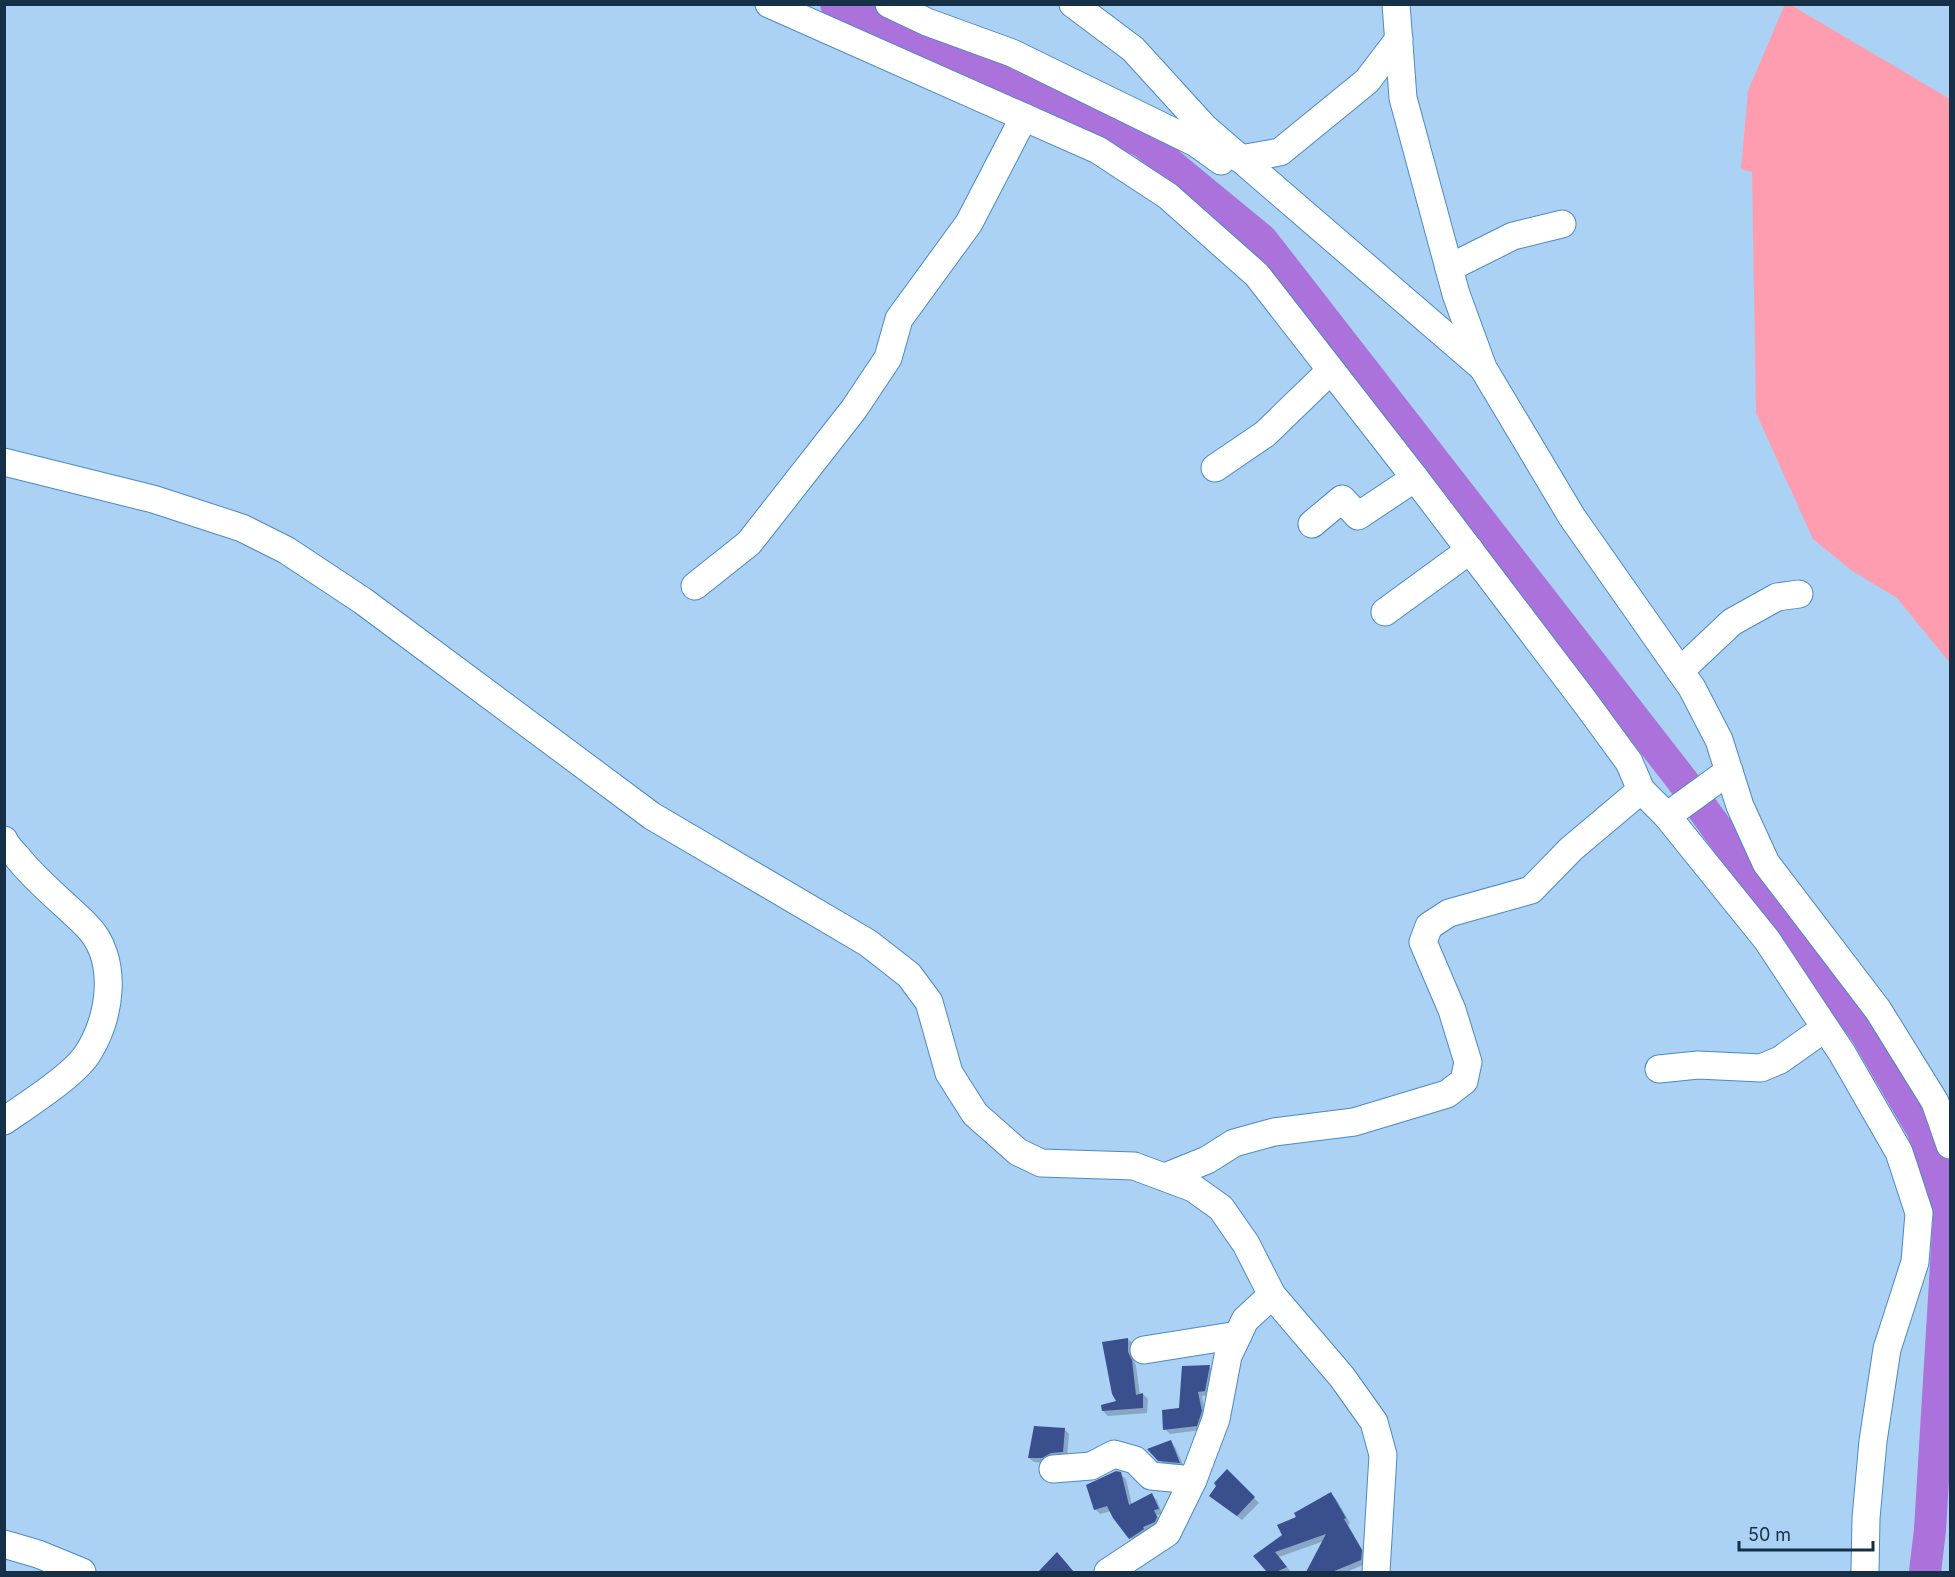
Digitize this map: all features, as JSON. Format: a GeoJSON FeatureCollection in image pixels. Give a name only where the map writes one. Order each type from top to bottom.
{"type":"FeatureCollection","features":[{"type":"Feature","properties":{"kind":"street"},"geometry":{"type":"LineString","coordinates":[[769,4],[1098,150],[1168,195],[1257,275],[1470,550],[1629,762],[1641,790],[1675,810],[1767,940],[1825,1028],[1899,1152],[1919,1213],[1915,1262],[1887,1349],[1873,1441],[1866,1518],[1865,1572]]}},
{"type":"Feature","properties":{"kind":"street"},"geometry":{"type":"LineString","coordinates":[[889,4],[927,22],[1012,53],[1196,143],[1289,212],[1317,226]]}},
{"type":"Feature","properties":{"kind":"street"},"geometry":{"type":"LineString","coordinates":[[1073,4],[1133,49],[1205,128],[1483,368]]}},
{"type":"Feature","properties":{"kind":"street"},"geometry":{"type":"LineString","coordinates":[[1396,4],[1403,98],[1456,294],[1483,368],[1572,517],[1692,688],[1719,740],[1720,778],[1740,806],[1766,864],[1878,1010],[1935,1102],[1950,1145]]}},
{"type":"Feature","properties":{"kind":"street"},"geometry":{"type":"LineString","coordinates":[[1240,159],[1280,152],[1367,81],[1399,39]]}},
{"type":"Feature","properties":{"kind":"street"},"geometry":{"type":"LineString","coordinates":[[695,586],[749,543],[854,409],[888,358],[899,319],[969,223],[1024,117]]}},
{"type":"Feature","properties":{"kind":"street"},"geometry":{"type":"LineString","coordinates":[[1449,268],[1513,236],[1562,224]]}},
{"type":"Feature","properties":{"kind":"street"},"geometry":{"type":"LineString","coordinates":[[1215,468],[1265,434],[1330,371]]}},
{"type":"Feature","properties":{"kind":"street"},"geometry":{"type":"LineString","coordinates":[[4,462],[153,499],[242,528],[286,550],[363,601],[652,816],[868,943],[909,975],[929,1002],[949,1073],[975,1114],[1018,1152],[1041,1163],[1134,1166],[1193,1188],[1221,1208],[1246,1244],[1272,1295],[1342,1377],[1374,1422],[1383,1455],[1376,1572]]}},
{"type":"Feature","properties":{"kind":"street"},"geometry":{"type":"LineString","coordinates":[[1312,524],[1342,499],[1358,516],[1415,478]]}},
{"type":"Feature","properties":{"kind":"street"},"geometry":{"type":"LineString","coordinates":[[1385,612],[1470,550]]}},
{"type":"Feature","properties":{"kind":"street"},"geometry":{"type":"LineString","coordinates":[[1680,671],[1732,622],[1777,597],[1799,594]]}},
{"type":"Feature","properties":{"kind":"street"},"geometry":{"type":"LineString","coordinates":[[1675,810],[1720,778]]}},
{"type":"Feature","properties":{"kind":"street"},"geometry":{"type":"LineString","coordinates":[[1165,1177],[1207,1160],[1234,1143],[1274,1132],[1354,1122],[1447,1094],[1464,1081],[1468,1062],[1452,1010],[1423,942],[1429,926],[1449,913],[1531,890],[1571,849],[1641,790]]}},
{"type":"Feature","properties":{"kind":"street"},"geometry":{"type":"LineString","coordinates":[[4,840],[32,874],[89,927],[105,954],[109,987],[102,1024],[86,1056],[65,1076],[4,1121]]}},
{"type":"Feature","properties":{"kind":"street"},"geometry":{"type":"LineString","coordinates":[[1659,1069],[1698,1065],[1761,1068],[1780,1060],[1825,1028]]}},
{"type":"Feature","properties":{"kind":"street"},"geometry":{"type":"LineString","coordinates":[[1108,1572],[1167,1533],[1193,1480],[1215,1419],[1228,1356],[1245,1320],[1272,1295]]}},
{"type":"Feature","properties":{"kind":"street"},"geometry":{"type":"LineString","coordinates":[[1144,1350],[1238,1335]]}},
{"type":"Feature","properties":{"kind":"street"},"geometry":{"type":"LineString","coordinates":[[1053,1469],[1091,1466],[1114,1454],[1135,1460],[1151,1476],[1193,1480]]}},
{"type":"Feature","properties":{"kind":"street"},"geometry":{"type":"LineString","coordinates":[[4,1544],[38,1554],[82,1572]]}},
{"type":"Feature","properties":{"kind":"shaded area"},"geometry":{"type":"Polygon","coordinates":[[[1785,4],[1791,5],[1950,99],[1950,663],[1897,598],[1851,570],[1813,539],[1756,413],[1752,172],[1741,169],[1748,91],[1785,4]]]}},
{"type":"Feature","properties":{"kind":"building"},"geometry":{"type":"Polygon","coordinates":[[[1128,1338],[1128,1352],[1132,1360],[1136,1395],[1143,1393],[1143,1408],[1102,1411],[1101,1405],[1116,1401],[1112,1394],[1102,1342],[1128,1338]]]}},
{"type":"Feature","properties":{"kind":"building"},"geometry":{"type":"Polygon","coordinates":[[[1210,1365],[1205,1391],[1198,1392],[1202,1411],[1197,1426],[1163,1430],[1162,1410],[1179,1408],[1182,1366],[1210,1365]]]}},
{"type":"Feature","properties":{"kind":"building"},"geometry":{"type":"Polygon","coordinates":[[[1034,1426],[1065,1428],[1063,1452],[1051,1453],[1042,1458],[1028,1458],[1034,1426]]]}},
{"type":"Feature","properties":{"kind":"building"},"geometry":{"type":"Polygon","coordinates":[[[1171,1440],[1180,1463],[1158,1461],[1147,1449],[1171,1440]]]}},
{"type":"Feature","properties":{"kind":"building"},"geometry":{"type":"Polygon","coordinates":[[[1227,1469],[1255,1497],[1237,1516],[1209,1496],[1216,1486],[1214,1483],[1227,1469]]]}},
{"type":"Feature","properties":{"kind":"building"},"geometry":{"type":"Polygon","coordinates":[[[1116,1471],[1121,1472],[1129,1505],[1152,1493],[1159,1509],[1154,1510],[1157,1517],[1155,1522],[1143,1527],[1144,1529],[1129,1539],[1107,1506],[1094,1510],[1086,1485],[1116,1471]]]}},
{"type":"Feature","properties":{"kind":"building"},"geometry":{"type":"Polygon","coordinates":[[[1331,1492],[1362,1550],[1361,1560],[1332,1572],[1306,1572],[1326,1534],[1275,1552],[1287,1567],[1276,1572],[1267,1572],[1253,1556],[1282,1535],[1277,1525],[1296,1517],[1294,1513],[1331,1492]]]}},
{"type":"Feature","properties":{"kind":"building"},"geometry":{"type":"Polygon","coordinates":[[[1057,1552],[1074,1572],[1038,1572],[1057,1552]]]}},
{"type":"Feature","properties":{"kind":"waterway"},"geometry":{"type":"LineString","coordinates":[[836,4],[1143,142],[1262,240],[1681,779],[1866,1033],[1923,1131],[1949,1215],[1930,1530],[1925,1572]]}}]}
